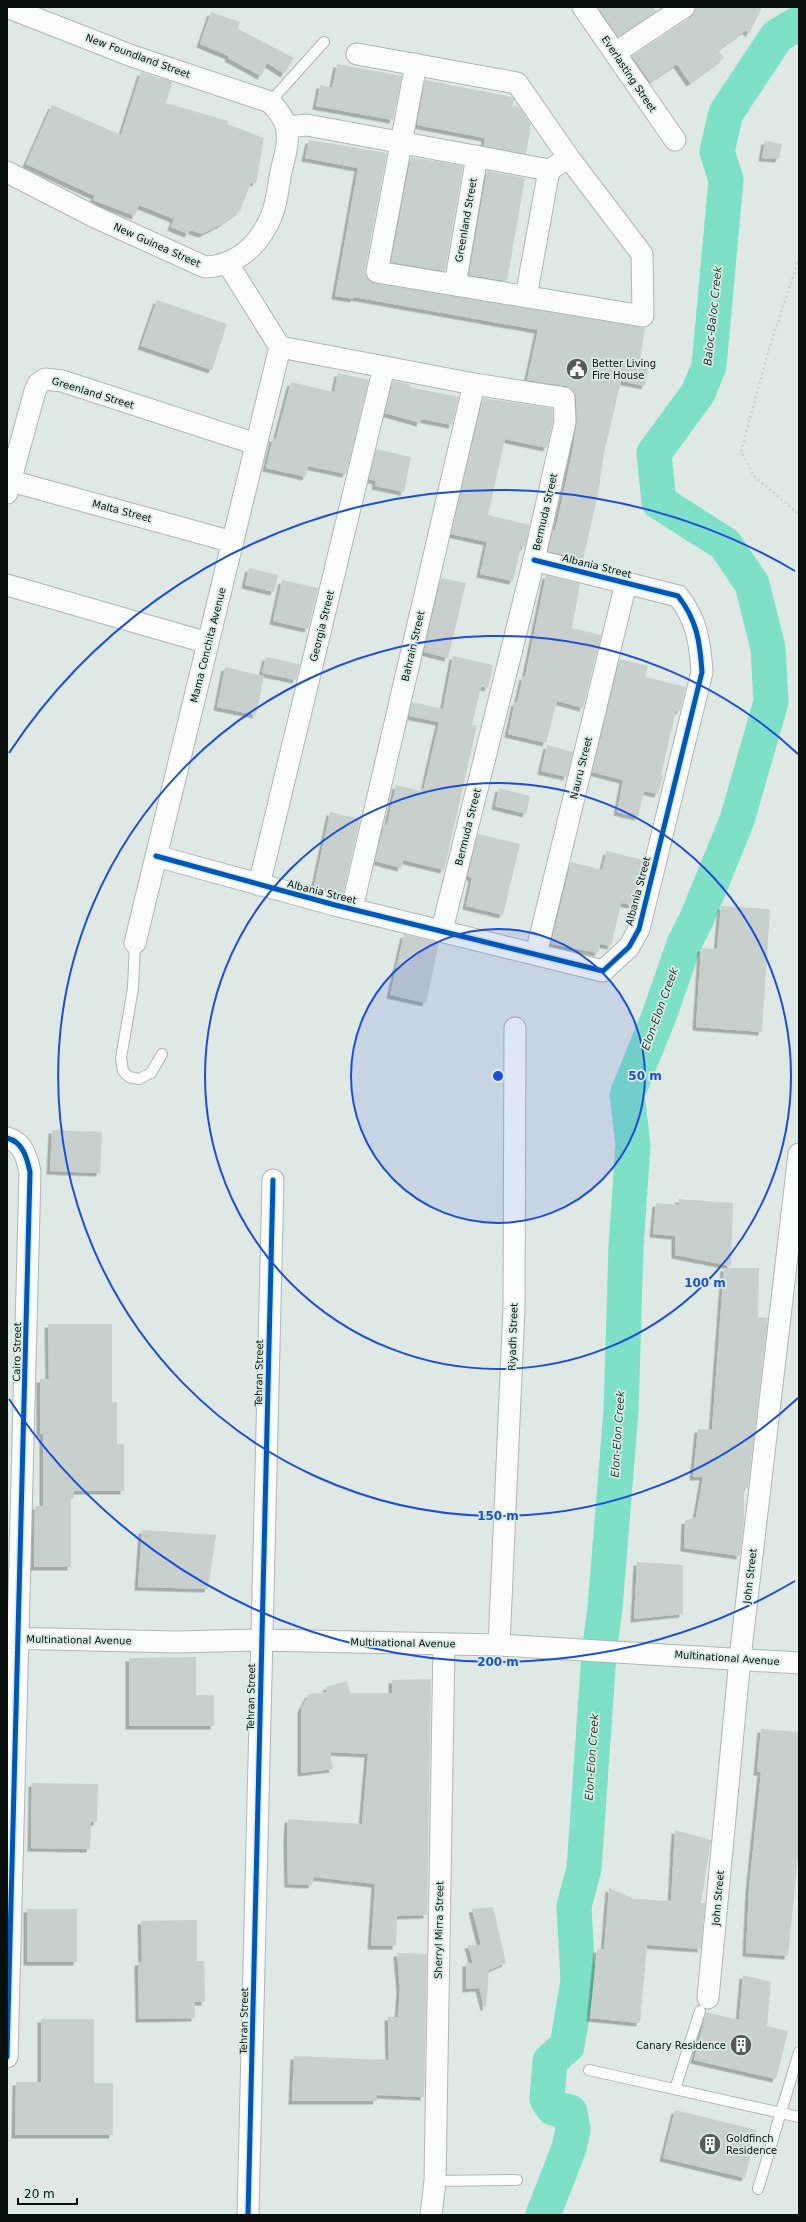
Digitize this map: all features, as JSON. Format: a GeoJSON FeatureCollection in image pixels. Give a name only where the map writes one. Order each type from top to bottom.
{"type":"FeatureCollection","features":[{"type":"Feature","properties":{"kind":"street","name":"New Foundland Street"},"geometry":{"type":"LineString","coordinates":[[7,7],[132,56],[270,102]]}},
{"type":"Feature","properties":{"kind":"street","name":"Everlasting Street"},"geometry":{"type":"LineString","coordinates":[[583,7],[675,140]]}},
{"type":"Feature","properties":{"kind":"street"},"geometry":{"type":"LineString","coordinates":[[615,53],[684,7]]}},
{"type":"Feature","properties":{"kind":"street"},"geometry":{"type":"LineString","coordinates":[[357,54],[416,64],[517,83],[569,158],[642,254],[643,316],[377,272],[416,64]]}},
{"type":"Feature","properties":{"kind":"street","name":"New Guinea Street"},"geometry":{"type":"LineString","coordinates":[[7,172],[95,217],[205,267],[228,264],[251,249],[257,242],[272,216],[286,146],[286,127],[279,111],[270,102]]}},
{"type":"Feature","properties":{"kind":"street"},"geometry":{"type":"LineString","coordinates":[[286,127],[307,125],[549,170],[569,158]]}},
{"type":"Feature","properties":{"kind":"street","name":"Greenland Street"},"geometry":{"type":"LineString","coordinates":[[454,285],[477,156]]}},
{"type":"Feature","properties":{"kind":"street"},"geometry":{"type":"LineString","coordinates":[[526,296],[549,170]]}},
{"type":"Feature","properties":{"kind":"street"},"geometry":{"type":"LineString","coordinates":[[228,264],[280,347]]}},
{"type":"Feature","properties":{"kind":"street","name":"Bermuda Street"},"geometry":{"type":"LineString","coordinates":[[280,347],[474,384],[564,398],[565,422],[534,560],[442,930]]}},
{"type":"Feature","properties":{"kind":"street","name":"Mama Conchita Avenue"},"geometry":{"type":"LineString","coordinates":[[135,943],[280,347]]}},
{"type":"Feature","properties":{"kind":"street","name":"Georgia Street"},"geometry":{"type":"LineString","coordinates":[[259,884],[384,367]]}},
{"type":"Feature","properties":{"kind":"street","name":"Greenland Street"},"geometry":{"type":"LineString","coordinates":[[9,487],[35,391],[38,384],[45,379],[62,381],[256,444]]}},
{"type":"Feature","properties":{"kind":"street","name":"Bahrain Street"},"geometry":{"type":"LineString","coordinates":[[352,908],[474,384]]}},
{"type":"Feature","properties":{"kind":"street","name":"Malta Street"},"geometry":{"type":"LineString","coordinates":[[9,487],[233,542]]}},
{"type":"Feature","properties":{"kind":"street","name":"Albania Street"},"geometry":{"type":"LineString","coordinates":[[156,856],[352,908],[603,971],[629,947],[639,929],[702,672],[700,648],[690,612],[678,596],[534,560]]}},
{"type":"Feature","properties":{"kind":"street","name":"Nauru Street"},"geometry":{"type":"LineString","coordinates":[[536,954],[626,582]]}},
{"type":"Feature","properties":{"kind":"street"},"geometry":{"type":"LineString","coordinates":[[7,586],[208,643]]}},
{"type":"Feature","properties":{"kind":"street","name":"Riyadh Street"},"geometry":{"type":"LineString","coordinates":[[499,1645],[514,1308],[515,1028]]}},
{"type":"Feature","properties":{"kind":"street","name":"Cairo Street"},"geometry":{"type":"LineString","coordinates":[[7,1138],[14,1140],[25,1153],[30,1172],[13,1638],[7,2057]]}},
{"type":"Feature","properties":{"kind":"street","name":"John Street"},"geometry":{"type":"LineString","coordinates":[[704,2004],[740,1658],[799,1154]]}},
{"type":"Feature","properties":{"kind":"street","name":"Tehran Street"},"geometry":{"type":"LineString","coordinates":[[248,2215],[273,1180]]}},
{"type":"Feature","properties":{"kind":"street","name":"Multinational Avenue"},"geometry":{"type":"LineString","coordinates":[[13,1638],[176,1642],[261,1640],[499,1645],[590,1649],[799,1663]]}},
{"type":"Feature","properties":{"kind":"street","name":"Sherryl Mirra Street"},"geometry":{"type":"LineString","coordinates":[[431,2215],[434,2181],[444,1644]]}},
{"type":"Feature","properties":{"kind":"lane"},"geometry":{"type":"LineString","coordinates":[[270,102],[324,42]]}},
{"type":"Feature","properties":{"kind":"lane"},"geometry":{"type":"LineString","coordinates":[[135,943],[133,988],[121,1058],[123,1071],[129,1077],[139,1079],[151,1073],[162,1054]]}},
{"type":"Feature","properties":{"kind":"lane"},"geometry":{"type":"LineString","coordinates":[[675,2089],[704,2004]]}},
{"type":"Feature","properties":{"kind":"lane"},"geometry":{"type":"LineString","coordinates":[[758,2189],[799,2052]]}},
{"type":"Feature","properties":{"kind":"lane"},"geometry":{"type":"LineString","coordinates":[[589,2070],[799,2116]]}},
{"type":"Feature","properties":{"kind":"lane"},"geometry":{"type":"LineString","coordinates":[[434,2181],[517,2180]]}},
{"type":"Feature","properties":{"kind":"path"},"geometry":{"type":"LineString","coordinates":[[799,258],[769,349],[741,451],[754,476],[799,514]]}},
{"type":"Feature","properties":{"kind":"building"},"geometry":{"type":"Polygon","coordinates":[[[598,7],[653,7],[656,12],[618,37],[598,7]]]}},
{"type":"Feature","properties":{"kind":"building"},"geometry":{"type":"Polygon","coordinates":[[[696,7],[762,7],[749,34],[746,30],[718,50],[724,58],[690,83],[677,64],[650,82],[632,56],[691,17],[696,7]]]}},
{"type":"Feature","properties":{"kind":"building"},"geometry":{"type":"Polygon","coordinates":[[[211,12],[240,22],[238,29],[294,58],[284,74],[267,63],[261,76],[228,58],[229,56],[200,44],[211,12]]]}},
{"type":"Feature","properties":{"kind":"building"},"geometry":{"type":"Polygon","coordinates":[[[337,64],[402,76],[393,120],[316,106],[320,85],[332,88],[337,64]]]}},
{"type":"Feature","properties":{"kind":"building"},"geometry":{"type":"Polygon","coordinates":[[[141,72],[172,82],[166,103],[228,121],[227,124],[264,138],[256,183],[251,182],[240,211],[220,225],[202,234],[190,230],[188,234],[171,227],[174,219],[139,205],[135,216],[93,200],[95,196],[26,164],[52,105],[121,135],[141,72]]]}},
{"type":"Feature","properties":{"kind":"building"},"geometry":{"type":"Polygon","coordinates":[[[425,80],[512,97],[514,99],[512,106],[519,107],[531,124],[526,154],[484,146],[485,138],[417,125],[425,80]]]}},
{"type":"Feature","properties":{"kind":"building"},"geometry":{"type":"Polygon","coordinates":[[[309,140],[387,153],[365,270],[366,276],[370,281],[645,328],[640,359],[650,360],[645,386],[621,381],[604,453],[598,494],[583,560],[548,551],[553,530],[555,530],[558,518],[572,453],[577,422],[576,398],[574,392],[566,386],[527,380],[538,330],[354,297],[354,299],[335,296],[358,168],[305,158],[309,140]]]}},
{"type":"Feature","properties":{"kind":"building"},"geometry":{"type":"Polygon","coordinates":[[[765,141],[782,144],[779,159],[762,158],[765,141]]]}},
{"type":"Feature","properties":{"kind":"building"},"geometry":{"type":"Polygon","coordinates":[[[411,157],[463,166],[445,271],[391,262],[411,157]]]}},
{"type":"Feature","properties":{"kind":"building"},"geometry":{"type":"Polygon","coordinates":[[[487,171],[525,178],[507,281],[469,275],[487,171]]]}},
{"type":"Feature","properties":{"kind":"building"},"geometry":{"type":"Polygon","coordinates":[[[157,300],[227,324],[212,370],[141,346],[157,300]]]}},
{"type":"Feature","properties":{"kind":"building"},"geometry":{"type":"Polygon","coordinates":[[[338,373],[369,380],[346,474],[308,466],[306,477],[266,468],[273,438],[276,438],[291,382],[334,392],[338,373]]]}},
{"type":"Feature","properties":{"kind":"building"},"geometry":{"type":"Polygon","coordinates":[[[393,381],[410,384],[410,387],[459,397],[452,425],[421,419],[420,423],[385,413],[393,381]]]}},
{"type":"Feature","properties":{"kind":"building"},"geometry":{"type":"Polygon","coordinates":[[[483,398],[552,408],[553,421],[547,448],[505,439],[488,515],[530,525],[525,547],[521,546],[513,581],[480,574],[487,542],[451,534],[483,398]]]}},
{"type":"Feature","properties":{"kind":"building"},"geometry":{"type":"Polygon","coordinates":[[[376,449],[411,457],[404,492],[375,486],[376,481],[369,479],[376,449]]]}},
{"type":"Feature","properties":{"kind":"building"},"geometry":{"type":"Polygon","coordinates":[[[249,568],[278,575],[274,592],[245,585],[249,568]]]}},
{"type":"Feature","properties":{"kind":"building"},"geometry":{"type":"Polygon","coordinates":[[[546,575],[580,584],[572,628],[601,635],[583,708],[557,701],[546,743],[508,734],[515,702],[517,703],[523,676],[525,677],[546,575]]]}},
{"type":"Feature","properties":{"kind":"building"},"geometry":{"type":"Polygon","coordinates":[[[441,578],[466,583],[448,658],[424,652],[441,578]]]}},
{"type":"Feature","properties":{"kind":"building"},"geometry":{"type":"Polygon","coordinates":[[[282,580],[318,588],[308,629],[273,621],[282,580]]]}},
{"type":"Feature","properties":{"kind":"building"},"geometry":{"type":"Polygon","coordinates":[[[453,656],[493,665],[488,688],[481,686],[472,725],[477,726],[444,870],[403,860],[401,868],[375,861],[384,825],[386,825],[388,821],[396,785],[421,791],[422,788],[424,788],[439,722],[409,716],[412,702],[443,709],[453,656]]]}},
{"type":"Feature","properties":{"kind":"building"},"geometry":{"type":"Polygon","coordinates":[[[266,657],[300,664],[296,680],[262,673],[266,657]]]}},
{"type":"Feature","properties":{"kind":"building"},"geometry":{"type":"Polygon","coordinates":[[[620,659],[648,666],[645,677],[686,687],[680,711],[676,710],[658,794],[644,791],[638,817],[617,812],[623,780],[592,772],[620,659]]]}},
{"type":"Feature","properties":{"kind":"building"},"geometry":{"type":"Polygon","coordinates":[[[225,667],[264,676],[256,715],[217,707],[225,667]]]}},
{"type":"Feature","properties":{"kind":"building"},"geometry":{"type":"Polygon","coordinates":[[[547,745],[573,752],[567,777],[541,771],[547,745]]]}},
{"type":"Feature","properties":{"kind":"building"},"geometry":{"type":"Polygon","coordinates":[[[499,788],[530,796],[526,814],[495,806],[499,788]]]}},
{"type":"Feature","properties":{"kind":"building"},"geometry":{"type":"Polygon","coordinates":[[[330,812],[360,819],[343,895],[314,887],[330,812]]]}},
{"type":"Feature","properties":{"kind":"building"},"geometry":{"type":"Polygon","coordinates":[[[478,834],[520,844],[503,915],[466,906],[472,878],[468,876],[478,834]]]}},
{"type":"Feature","properties":{"kind":"building"},"geometry":{"type":"Polygon","coordinates":[[[607,851],[643,860],[632,905],[621,903],[611,946],[600,944],[598,953],[551,944],[571,862],[602,870],[607,851]]]}},
{"type":"Feature","properties":{"kind":"building"},"geometry":{"type":"Polygon","coordinates":[[[721,906],[770,909],[762,1032],[696,1027],[701,948],[717,949],[721,906]]]}},
{"type":"Feature","properties":{"kind":"building"},"geometry":{"type":"Polygon","coordinates":[[[404,934],[439,943],[426,1003],[390,995],[404,934]]]}},
{"type":"Feature","properties":{"kind":"building"},"geometry":{"type":"Polygon","coordinates":[[[52,1130],[102,1132],[100,1173],[50,1171],[52,1130]]]}},
{"type":"Feature","properties":{"kind":"building"},"geometry":{"type":"Polygon","coordinates":[[[678,1199],[733,1203],[731,1266],[675,1255],[675,1236],[653,1234],[656,1203],[680,1205],[678,1199]]]}},
{"type":"Feature","properties":{"kind":"building"},"geometry":{"type":"Polygon","coordinates":[[[724,1268],[759,1268],[758,1317],[768,1318],[748,1488],[744,1488],[744,1521],[740,1556],[684,1548],[685,1521],[696,1517],[703,1477],[693,1477],[698,1429],[712,1430],[724,1268]]]}},
{"type":"Feature","properties":{"kind":"building"},"geometry":{"type":"Polygon","coordinates":[[[48,1324],[112,1324],[112,1402],[117,1402],[117,1444],[124,1444],[124,1491],[74,1491],[74,1499],[71,1499],[71,1567],[34,1567],[35,1506],[43,1506],[43,1434],[40,1434],[40,1379],[49,1379],[48,1324]]]}},
{"type":"Feature","properties":{"kind":"building"},"geometry":{"type":"Polygon","coordinates":[[[142,1530],[216,1535],[208,1589],[138,1587],[142,1530]]]}},
{"type":"Feature","properties":{"kind":"building"},"geometry":{"type":"Polygon","coordinates":[[[637,1562],[683,1565],[683,1614],[634,1619],[637,1562]]]}},
{"type":"Feature","properties":{"kind":"building"},"geometry":{"type":"Polygon","coordinates":[[[196,1657],[196,1695],[214,1695],[214,1726],[129,1726],[129,1658],[196,1657]]]}},
{"type":"Feature","properties":{"kind":"building"},"geometry":{"type":"Polygon","coordinates":[[[431,1679],[427,1915],[397,1916],[396,1946],[371,1946],[375,1884],[314,1877],[312,1885],[288,1884],[288,1819],[362,1824],[368,1754],[330,1752],[333,1769],[301,1773],[301,1709],[309,1694],[327,1692],[326,1687],[347,1681],[350,1693],[392,1693],[392,1680],[431,1679]]]}},
{"type":"Feature","properties":{"kind":"building"},"geometry":{"type":"Polygon","coordinates":[[[761,1729],[799,1732],[799,1847],[788,1956],[746,1953],[749,1889],[761,1772],[757,1772],[761,1729]]]}},
{"type":"Feature","properties":{"kind":"building"},"geometry":{"type":"Polygon","coordinates":[[[32,1783],[98,1784],[97,1822],[91,1822],[90,1849],[31,1848],[32,1783]]]}},
{"type":"Feature","properties":{"kind":"building"},"geometry":{"type":"Polygon","coordinates":[[[675,1830],[711,1840],[701,1903],[705,1903],[701,1949],[647,1945],[640,2023],[590,2018],[597,1949],[604,1950],[609,1888],[634,1899],[671,1901],[675,1830]]]}},
{"type":"Feature","properties":{"kind":"building"},"geometry":{"type":"Polygon","coordinates":[[[493,1907],[506,1963],[489,1970],[486,2007],[484,2007],[479,1988],[466,1989],[466,1963],[473,1963],[468,1945],[481,1945],[472,1909],[493,1907]]]}},
{"type":"Feature","properties":{"kind":"building"},"geometry":{"type":"Polygon","coordinates":[[[27,1909],[77,1909],[77,1962],[27,1962],[27,1909]]]}},
{"type":"Feature","properties":{"kind":"building"},"geometry":{"type":"Polygon","coordinates":[[[197,1920],[197,1961],[204,1961],[205,2002],[195,2002],[195,2018],[139,2019],[138,1962],[142,1962],[141,1921],[197,1920]]]}},
{"type":"Feature","properties":{"kind":"building"},"geometry":{"type":"Polygon","coordinates":[[[397,1953],[427,1954],[424,2097],[376,2095],[377,2101],[292,2101],[294,2056],[389,2060],[388,2017],[398,2017],[400,1990],[397,1953]]]}},
{"type":"Feature","properties":{"kind":"building","name":"Canary Residence"},"geometry":{"type":"Polygon","coordinates":[[[743,1975],[771,1982],[767,2026],[788,2031],[776,2079],[694,2060],[706,2012],[739,2020],[743,1975]]]}},
{"type":"Feature","properties":{"kind":"building"},"geometry":{"type":"Polygon","coordinates":[[[41,2019],[94,2019],[94,2083],[113,2083],[113,2135],[15,2135],[16,2082],[41,2082],[41,2019]]]}},
{"type":"Feature","properties":{"kind":"building","name":"Goldfinch Residence"},"geometry":{"type":"Polygon","coordinates":[[[675,2110],[757,2130],[745,2178],[663,2158],[675,2110]]]}},
{"type":"Feature","properties":{"kind":"waterway","name":"Elon-Elon Creek"},"geometry":{"type":"LineString","coordinates":[[543,2215],[569,2148],[573,2130],[570,2112],[553,2108],[547,2099],[550,2061],[567,2046],[578,1981],[574,1906],[584,1869],[599,1654],[605,1608],[621,1411],[626,1247],[633,1145],[627,1095],[659,1016],[684,944],[697,918],[737,820],[771,702],[768,648],[752,584],[725,544],[659,502],[654,453],[698,393],[709,366],[726,180],[717,151],[726,113],[777,36],[799,23]]}},
{"type":"Feature","properties":{"kind":"cycle path"},"geometry":{"type":"LineString","coordinates":[[156,856],[335,905],[603,971],[629,947],[639,929],[702,672],[699,641],[689,614],[678,596],[534,560]]}},
{"type":"Feature","properties":{"kind":"cycle path"},"geometry":{"type":"LineString","coordinates":[[7,1138],[17,1143],[21,1147],[26,1156],[30,1172],[7,2057]]}},
{"type":"Feature","properties":{"kind":"cycle path"},"geometry":{"type":"LineString","coordinates":[[248,2215],[273,1180]]}},
{"type":"Feature","properties":{"kind":"place","name":"Better Living Fire House"},"geometry":{"type":"Point","coordinates":[577,369]}},
{"type":"Feature","properties":{"kind":"place","name":"Canary Residence"},"geometry":{"type":"Point","coordinates":[741,2045]}},
{"type":"Feature","properties":{"kind":"place","name":"Goldfinch Residence"},"geometry":{"type":"Point","coordinates":[710,2144]}},
{"type":"Feature","properties":{"kind":"water label","name":"Baloc-Baloc Creek"},"geometry":{"type":"Point","coordinates":[713,316]}}]}
